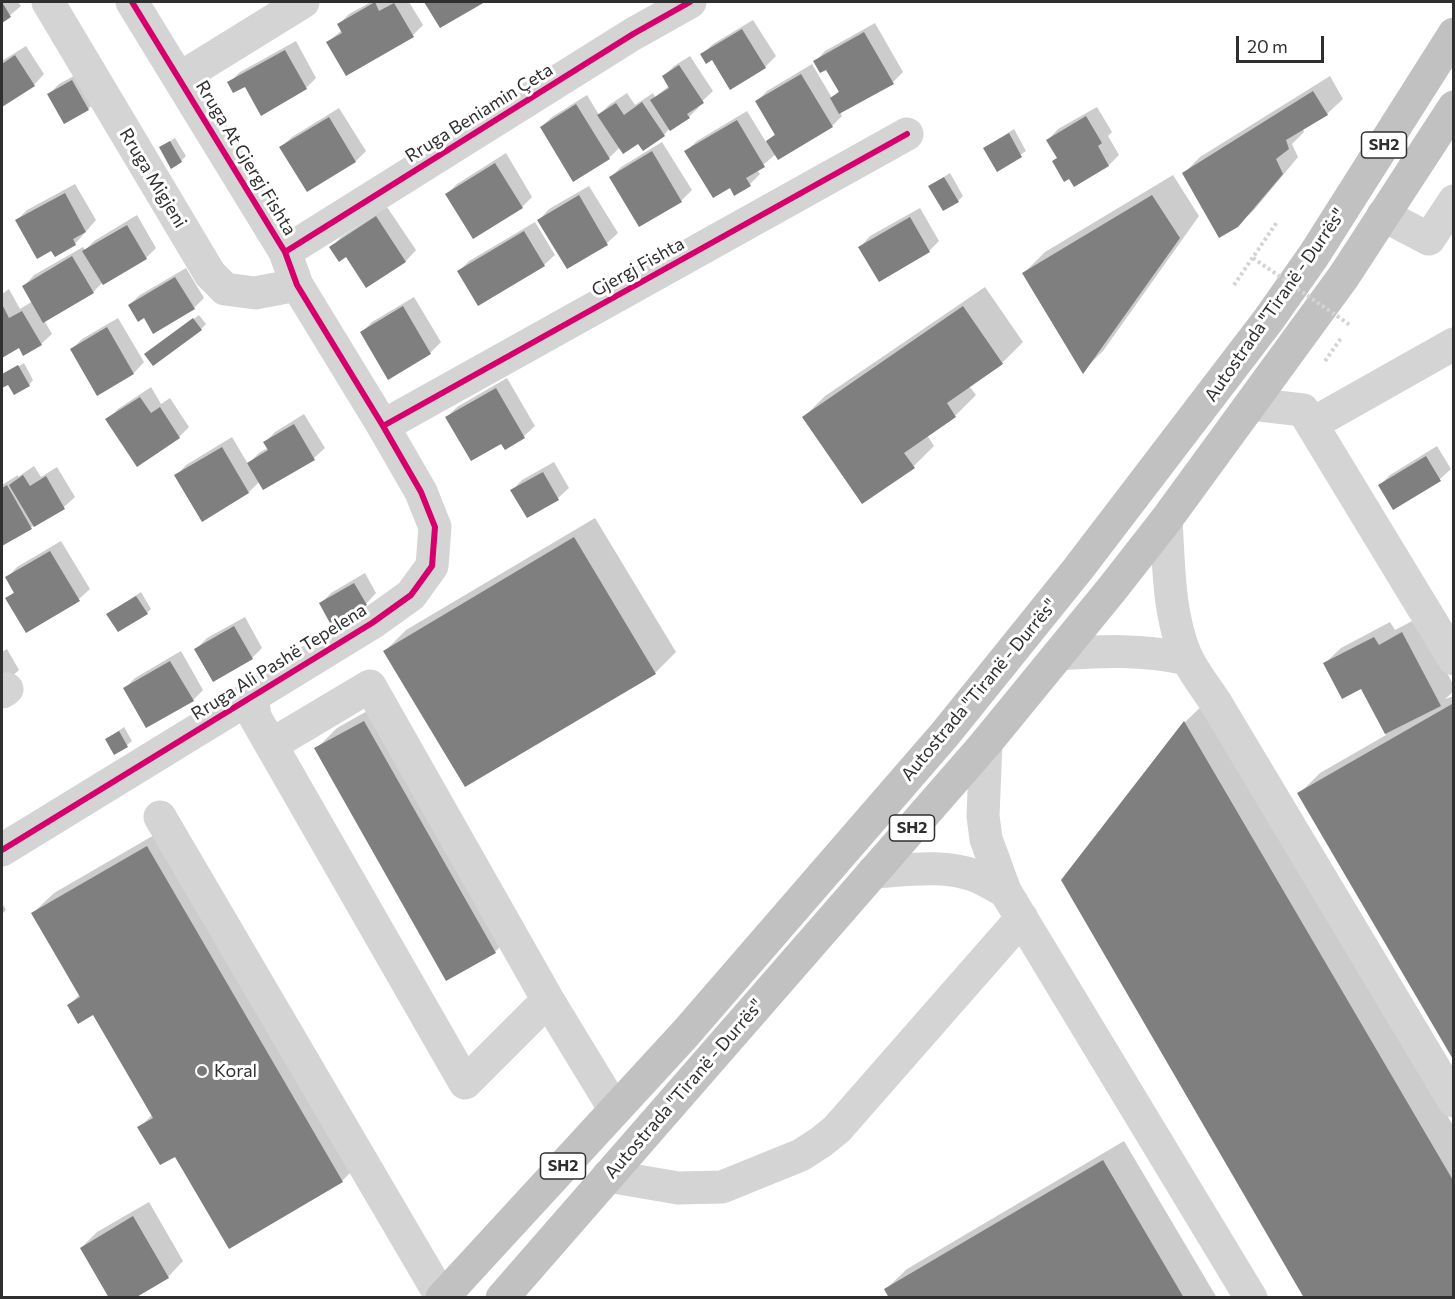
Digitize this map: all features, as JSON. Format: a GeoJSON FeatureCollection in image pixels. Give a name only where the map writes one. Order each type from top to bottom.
{"type":"FeatureCollection","features":[{"type":"Feature","properties":{"kind":"highway","name":"Autostrada \"Tiranë - Durrës\""},"geometry":{"type":"LineString","coordinates":[[442,1298],[685,1034],[945,734],[1078,569],[1269,319],[1314,255],[1454,34]]}},
{"type":"Feature","properties":{"kind":"highway","name":"Autostrada \"Tiranë - Durrës\""},"geometry":{"type":"LineString","coordinates":[[502,1298],[986,743],[1059,654],[1166,520],[1344,276],[1454,107]]}},
{"type":"Feature","properties":{"kind":"street","name":"Rruga Migjeni"},"geometry":{"type":"LineString","coordinates":[[48,2],[210,274],[225,289],[255,293],[297,285]]}},
{"type":"Feature","properties":{"kind":"street","name":"Rruga At Gjergj Fishta"},"geometry":{"type":"LineString","coordinates":[[132,2],[285,252],[297,285],[383,426]]}},
{"type":"Feature","properties":{"kind":"street"},"geometry":{"type":"LineString","coordinates":[[180,78],[303,2]]}},
{"type":"Feature","properties":{"kind":"street","name":"Rruga Beniamin Çeta"},"geometry":{"type":"LineString","coordinates":[[285,252],[633,34],[690,2]]}},
{"type":"Feature","properties":{"kind":"street","name":"Gjergj Fishta"},"geometry":{"type":"LineString","coordinates":[[383,426],[907,134]]}},
{"type":"Feature","properties":{"kind":"street"},"geometry":{"type":"LineString","coordinates":[[1383,215],[1429,239],[1454,201]]}},
{"type":"Feature","properties":{"kind":"street"},"geometry":{"type":"LineString","coordinates":[[1312,424],[1454,344]]}},
{"type":"Feature","properties":{"kind":"street"},"geometry":{"type":"LineString","coordinates":[[1251,404],[1303,410],[1454,659]]}},
{"type":"Feature","properties":{"kind":"street","name":"Rruga Ali Pashë Tepelena"},"geometry":{"type":"LineString","coordinates":[[2,850],[372,623],[411,595],[432,566],[435,527],[421,492],[383,426]]}},
{"type":"Feature","properties":{"kind":"street"},"geometry":{"type":"LineString","coordinates":[[1166,520],[1172,597],[1180,640],[1187,658],[1454,1101]]}},
{"type":"Feature","properties":{"kind":"street"},"geometry":{"type":"LineString","coordinates":[[1059,654],[1120,650],[1187,658]]}},
{"type":"Feature","properties":{"kind":"street"},"geometry":{"type":"LineString","coordinates":[[271,745],[370,686],[548,1000],[615,1110]]}},
{"type":"Feature","properties":{"kind":"street"},"geometry":{"type":"LineString","coordinates":[[252,696],[255,717],[465,1083],[548,1000]]}},
{"type":"Feature","properties":{"kind":"street"},"geometry":{"type":"LineString","coordinates":[[986,743],[983,816],[986,839],[1005,891],[1251,1298]]}},
{"type":"Feature","properties":{"kind":"street"},"geometry":{"type":"LineString","coordinates":[[160,818],[442,1298]]}},
{"type":"Feature","properties":{"kind":"street"},"geometry":{"type":"LineString","coordinates":[[873,872],[954,870],[976,876],[1005,891]]}},
{"type":"Feature","properties":{"kind":"street"},"geometry":{"type":"LineString","coordinates":[[608,1176],[678,1188],[722,1187],[801,1155],[837,1129],[1022,918]]}},
{"type":"Feature","properties":{"kind":"path"},"geometry":{"type":"LineString","coordinates":[[1234,285],[1277,222]]}},
{"type":"Feature","properties":{"kind":"path"},"geometry":{"type":"LineString","coordinates":[[1253,258],[1350,325]]}},
{"type":"Feature","properties":{"kind":"building"},"geometry":{"type":"Polygon","coordinates":[[[2,2],[11,17],[2,23],[2,2]]]}},
{"type":"Feature","properties":{"kind":"building"},"geometry":{"type":"Polygon","coordinates":[[[375,2],[379,11],[394,3],[414,37],[346,76],[326,42],[342,33],[337,24],[375,2]]]}},
{"type":"Feature","properties":{"kind":"building"},"geometry":{"type":"Polygon","coordinates":[[[424,2],[485,2],[440,28],[424,2]]]}},
{"type":"Feature","properties":{"kind":"building"},"geometry":{"type":"Polygon","coordinates":[[[742,29],[766,68],[730,90],[712,60],[706,64],[700,54],[742,29]]]}},
{"type":"Feature","properties":{"kind":"building"},"geometry":{"type":"Polygon","coordinates":[[[864,32],[894,84],[839,114],[830,98],[839,92],[826,70],[820,73],[813,61],[864,32]]]}},
{"type":"Feature","properties":{"kind":"building"},"geometry":{"type":"Polygon","coordinates":[[[285,50],[307,89],[261,116],[245,87],[233,93],[227,82],[285,50]]]}},
{"type":"Feature","properties":{"kind":"building"},"geometry":{"type":"Polygon","coordinates":[[[15,55],[35,86],[2,107],[2,64],[15,55]]]}},
{"type":"Feature","properties":{"kind":"building"},"geometry":{"type":"Polygon","coordinates":[[[679,65],[704,103],[687,114],[690,118],[670,131],[650,100],[669,88],[662,76],[679,65]]]}},
{"type":"Feature","properties":{"kind":"building"},"geometry":{"type":"Polygon","coordinates":[[[801,74],[833,127],[778,160],[766,141],[775,135],[755,101],[801,74]]]}},
{"type":"Feature","properties":{"kind":"building"},"geometry":{"type":"Polygon","coordinates":[[[72,80],[89,110],[64,124],[47,94],[72,80]]]}},
{"type":"Feature","properties":{"kind":"building"},"geometry":{"type":"Polygon","coordinates":[[[1313,91],[1328,115],[1286,140],[1289,149],[1276,159],[1283,174],[1238,227],[1219,238],[1182,173],[1313,91]]]}},
{"type":"Feature","properties":{"kind":"building"},"geometry":{"type":"Polygon","coordinates":[[[642,102],[665,136],[643,151],[638,144],[623,154],[597,115],[616,103],[624,115],[642,102]]]}},
{"type":"Feature","properties":{"kind":"building"},"geometry":{"type":"Polygon","coordinates":[[[576,104],[610,159],[573,182],[540,127],[576,104]]]}},
{"type":"Feature","properties":{"kind":"building"},"geometry":{"type":"Polygon","coordinates":[[[1086,116],[1102,143],[1098,146],[1109,166],[1074,187],[1069,179],[1064,182],[1052,161],[1057,158],[1046,140],[1086,116]]]}},
{"type":"Feature","properties":{"kind":"building"},"geometry":{"type":"Polygon","coordinates":[[[329,117],[356,162],[307,192],[279,147],[329,117]]]}},
{"type":"Feature","properties":{"kind":"building"},"geometry":{"type":"Polygon","coordinates":[[[737,120],[765,167],[746,178],[751,186],[734,196],[730,188],[713,198],[684,151],[737,120]]]}},
{"type":"Feature","properties":{"kind":"building"},"geometry":{"type":"Polygon","coordinates":[[[1009,133],[1022,157],[997,172],[983,148],[1009,133]]]}},
{"type":"Feature","properties":{"kind":"building"},"geometry":{"type":"Polygon","coordinates":[[[170,141],[182,162],[171,169],[159,147],[170,141]]]}},
{"type":"Feature","properties":{"kind":"building"},"geometry":{"type":"Polygon","coordinates":[[[652,151],[682,202],[639,227],[609,177],[652,151]]]}},
{"type":"Feature","properties":{"kind":"building"},"geometry":{"type":"Polygon","coordinates":[[[495,163],[523,208],[473,239],[445,194],[495,163]]]}},
{"type":"Feature","properties":{"kind":"building"},"geometry":{"type":"Polygon","coordinates":[[[944,177],[959,202],[943,211],[928,186],[944,177]]]}},
{"type":"Feature","properties":{"kind":"building"},"geometry":{"type":"Polygon","coordinates":[[[65,193],[86,232],[73,239],[76,245],[55,257],[51,251],[37,259],[15,220],[65,193]]]}},
{"type":"Feature","properties":{"kind":"building"},"geometry":{"type":"Polygon","coordinates":[[[579,195],[608,245],[567,269],[537,220],[579,195]]]}},
{"type":"Feature","properties":{"kind":"building"},"geometry":{"type":"Polygon","coordinates":[[[1152,195],[1180,238],[1083,374],[1022,273],[1152,195]]]}},
{"type":"Feature","properties":{"kind":"building"},"geometry":{"type":"Polygon","coordinates":[[[376,216],[406,262],[366,288],[346,257],[339,262],[329,247],[376,216]]]}},
{"type":"Feature","properties":{"kind":"building"},"geometry":{"type":"Polygon","coordinates":[[[910,217],[930,252],[879,282],[858,247],[910,217]]]}},
{"type":"Feature","properties":{"kind":"building"},"geometry":{"type":"Polygon","coordinates":[[[127,225],[147,259],[103,285],[82,251],[127,225]]]}},
{"type":"Feature","properties":{"kind":"building"},"geometry":{"type":"Polygon","coordinates":[[[524,231],[545,266],[478,306],[457,271],[524,231]]]}},
{"type":"Feature","properties":{"kind":"building"},"geometry":{"type":"Polygon","coordinates":[[[72,256],[94,293],[43,323],[22,286],[72,256]]]}},
{"type":"Feature","properties":{"kind":"building"},"geometry":{"type":"Polygon","coordinates":[[[175,277],[195,309],[153,334],[144,318],[138,322],[128,305],[175,277]]]}},
{"type":"Feature","properties":{"kind":"building"},"geometry":{"type":"Polygon","coordinates":[[[2,304],[9,318],[22,311],[42,345],[23,356],[19,348],[2,358],[2,304]]]}},
{"type":"Feature","properties":{"kind":"building"},"geometry":{"type":"Polygon","coordinates":[[[403,306],[431,354],[388,380],[360,332],[403,306]]]}},
{"type":"Feature","properties":{"kind":"building"},"geometry":{"type":"Polygon","coordinates":[[[963,306],[1003,364],[947,403],[956,417],[904,453],[915,468],[862,504],[802,417],[963,306]]]}},
{"type":"Feature","properties":{"kind":"building"},"geometry":{"type":"Polygon","coordinates":[[[193,318],[202,330],[153,366],[144,354],[193,318]]]}},
{"type":"Feature","properties":{"kind":"building"},"geometry":{"type":"Polygon","coordinates":[[[107,327],[134,374],[97,396],[70,349],[107,327]]]}},
{"type":"Feature","properties":{"kind":"building"},"geometry":{"type":"Polygon","coordinates":[[[18,365],[30,386],[14,395],[8,385],[2,388],[2,374],[18,365]]]}},
{"type":"Feature","properties":{"kind":"building"},"geometry":{"type":"Polygon","coordinates":[[[496,388],[525,438],[505,450],[501,444],[471,461],[445,417],[496,388]]]}},
{"type":"Feature","properties":{"kind":"building"},"geometry":{"type":"Polygon","coordinates":[[[140,397],[151,413],[160,407],[180,438],[137,467],[105,419],[140,397]]]}},
{"type":"Feature","properties":{"kind":"building"},"geometry":{"type":"Polygon","coordinates":[[[294,424],[315,460],[263,490],[247,463],[268,450],[263,442],[294,424]]]}},
{"type":"Feature","properties":{"kind":"building"},"geometry":{"type":"Polygon","coordinates":[[[222,447],[249,493],[202,522],[174,475],[222,447]]]}},
{"type":"Feature","properties":{"kind":"building"},"geometry":{"type":"Polygon","coordinates":[[[1426,456],[1441,481],[1393,510],[1378,485],[1426,456]]]}},
{"type":"Feature","properties":{"kind":"building"},"geometry":{"type":"Polygon","coordinates":[[[543,472],[559,500],[527,518],[510,490],[543,472]]]}},
{"type":"Feature","properties":{"kind":"building"},"geometry":{"type":"Polygon","coordinates":[[[23,475],[30,486],[46,476],[65,509],[34,527],[9,485],[23,475]]]}},
{"type":"Feature","properties":{"kind":"building"},"geometry":{"type":"Polygon","coordinates":[[[7,485],[32,529],[2,546],[2,488],[7,485]]]}},
{"type":"Feature","properties":{"kind":"building"},"geometry":{"type":"Polygon","coordinates":[[[574,537],[656,674],[465,787],[383,651],[574,537]]]}},
{"type":"Feature","properties":{"kind":"building"},"geometry":{"type":"Polygon","coordinates":[[[50,551],[80,601],[26,633],[5,598],[14,593],[5,577],[50,551]]]}},
{"type":"Feature","properties":{"kind":"building"},"geometry":{"type":"Polygon","coordinates":[[[354,583],[367,605],[331,625],[319,603],[354,583]]]}},
{"type":"Feature","properties":{"kind":"building"},"geometry":{"type":"Polygon","coordinates":[[[136,596],[148,614],[118,632],[106,614],[136,596]]]}},
{"type":"Feature","properties":{"kind":"building"},"geometry":{"type":"Polygon","coordinates":[[[234,626],[253,659],[213,682],[194,649],[234,626]]]}},
{"type":"Feature","properties":{"kind":"building"},"geometry":{"type":"Polygon","coordinates":[[[1402,632],[1441,706],[1385,734],[1361,689],[1342,699],[1323,663],[1374,637],[1379,645],[1402,632]]]}},
{"type":"Feature","properties":{"kind":"building"},"geometry":{"type":"Polygon","coordinates":[[[170,661],[194,701],[146,728],[123,688],[170,661]]]}},
{"type":"Feature","properties":{"kind":"building"},"geometry":{"type":"Polygon","coordinates":[[[1452,704],[1454,708],[1454,1061],[1297,793],[1452,704]]]}},
{"type":"Feature","properties":{"kind":"building"},"geometry":{"type":"Polygon","coordinates":[[[364,721],[496,953],[446,981],[314,748],[364,721]]]}},
{"type":"Feature","properties":{"kind":"building"},"geometry":{"type":"Polygon","coordinates":[[[1184,721],[1454,1182],[1454,1298],[1304,1298],[1061,880],[1184,721]]]}},
{"type":"Feature","properties":{"kind":"building"},"geometry":{"type":"Polygon","coordinates":[[[119,731],[128,747],[114,755],[105,739],[119,731]]]}},
{"type":"Feature","properties":{"kind":"building","name":"Koral"},"geometry":{"type":"Polygon","coordinates":[[[147,846],[343,1182],[229,1249],[175,1157],[160,1165],[137,1127],[153,1118],[93,1015],[78,1024],[67,1005],[80,997],[31,913],[147,846]]]}},
{"type":"Feature","properties":{"kind":"building"},"geometry":{"type":"Polygon","coordinates":[[[1103,1160],[1184,1298],[889,1298],[884,1289],[1103,1160]]]}},
{"type":"Feature","properties":{"kind":"building"},"geometry":{"type":"Polygon","coordinates":[[[133,1216],[169,1278],[135,1298],[109,1298],[80,1248],[133,1216]]]}},
{"type":"Feature","properties":{"kind":"cycle path"},"geometry":{"type":"LineString","coordinates":[[2,850],[372,623],[411,595],[432,566],[435,527],[421,492],[297,285],[285,252],[132,2]]}},
{"type":"Feature","properties":{"kind":"cycle path"},"geometry":{"type":"LineString","coordinates":[[285,252],[633,34],[690,2]]}},
{"type":"Feature","properties":{"kind":"cycle path"},"geometry":{"type":"LineString","coordinates":[[383,426],[907,134]]}},
{"type":"Feature","properties":{"kind":"place","name":"Koral"},"geometry":{"type":"Point","coordinates":[202,1071]}}]}
